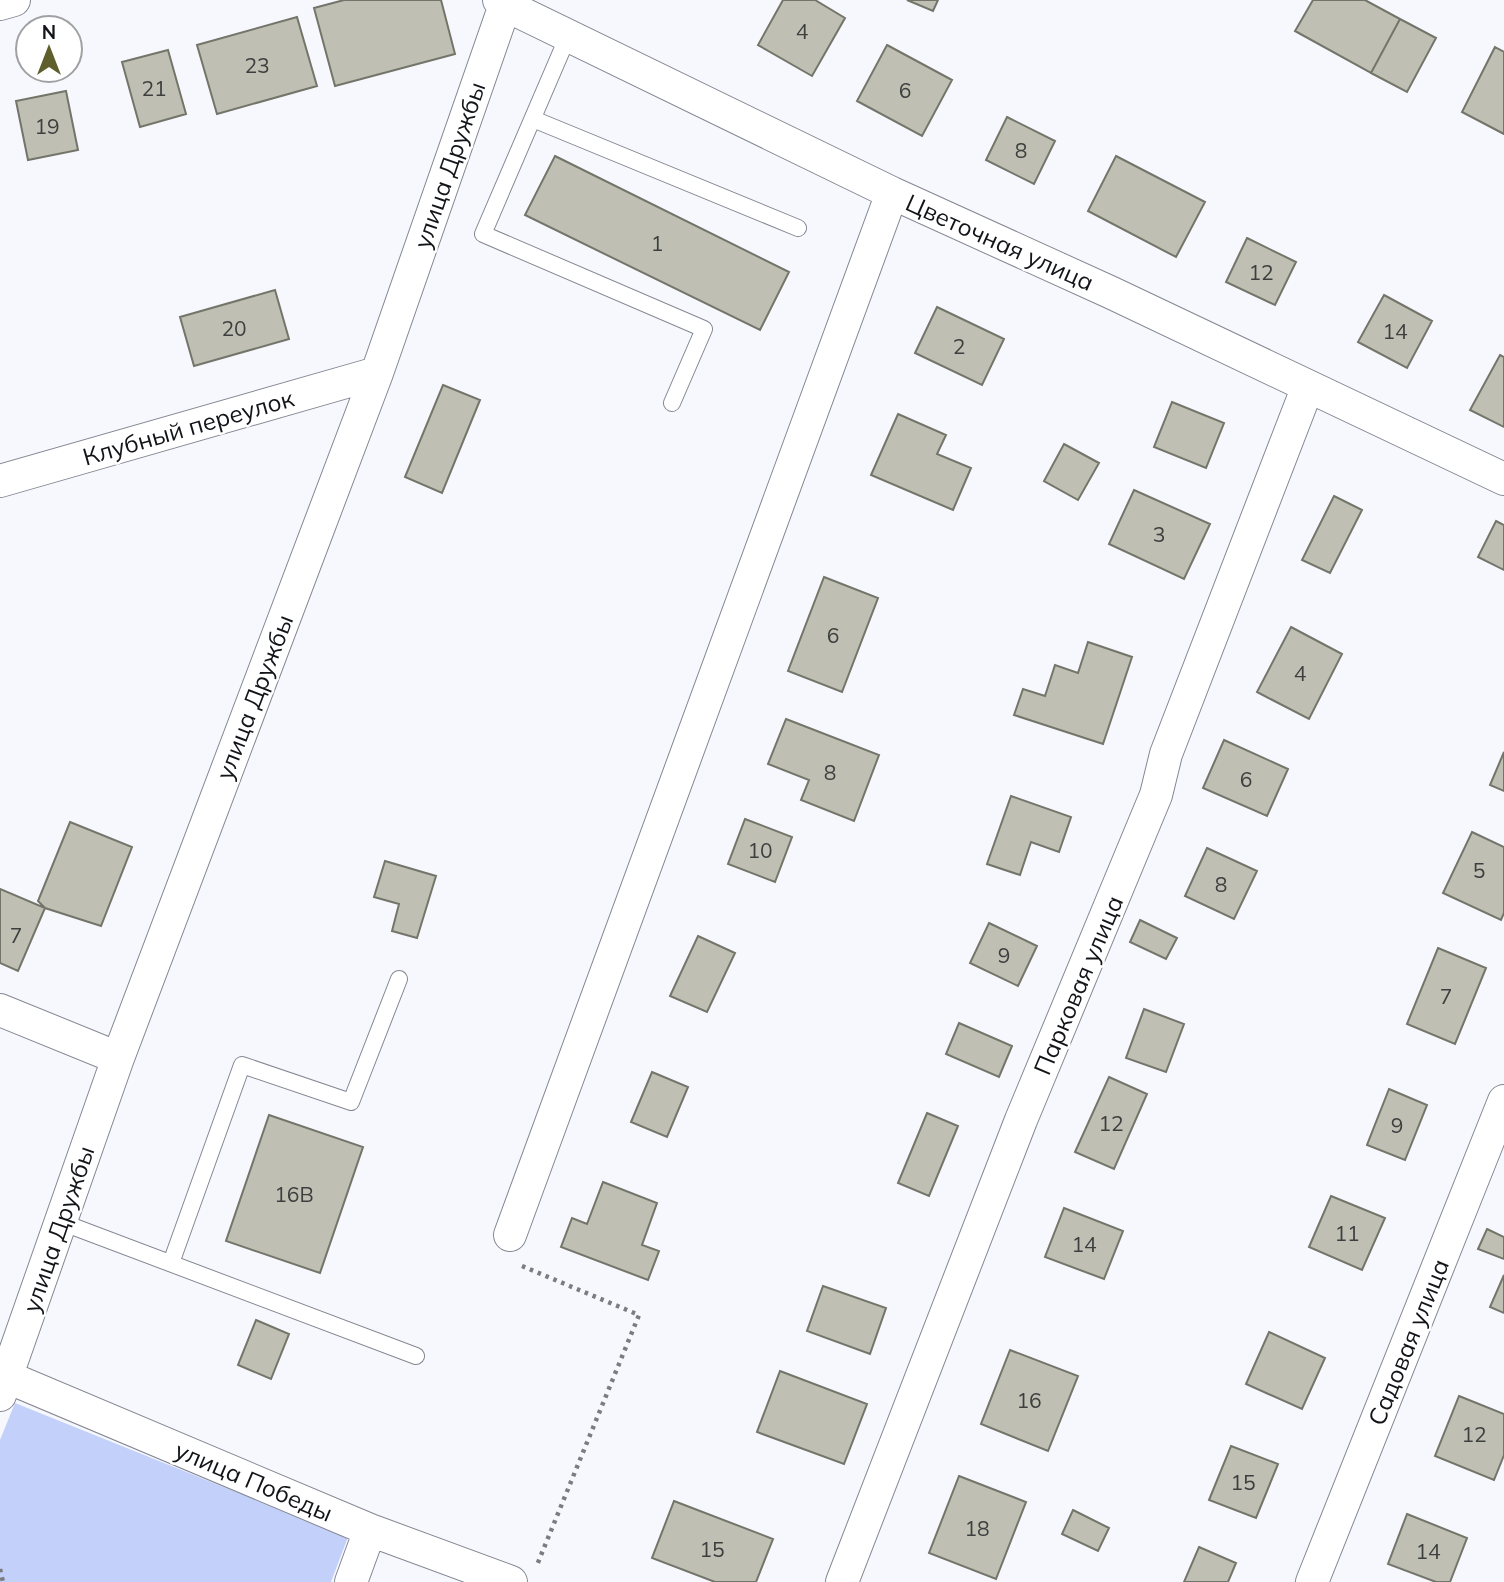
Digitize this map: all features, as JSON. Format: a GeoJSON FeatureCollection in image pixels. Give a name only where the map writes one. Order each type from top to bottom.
{"type":"FeatureCollection","features":[{"type":"Feature","properties":{"kind":"street"},"geometry":{"type":"LineString","coordinates":[[0,4],[14,0]]}},
{"type":"Feature","properties":{"kind":"street","name":"Цветочная улица"},"geometry":{"type":"LineString","coordinates":[[504,2],[568,36],[892,193],[1112,293],[1504,479]]}},
{"type":"Feature","properties":{"kind":"street","name":"улица Дружбы"},"geometry":{"type":"LineString","coordinates":[[2,1382],[118,1058],[377,373],[504,2]]}},
{"type":"Feature","properties":{"kind":"street"},"geometry":{"type":"LineString","coordinates":[[510,1235],[892,193]]}},
{"type":"Feature","properties":{"kind":"street","name":"Клубный переулок"},"geometry":{"type":"LineString","coordinates":[[0,481],[377,373]]}},
{"type":"Feature","properties":{"kind":"street","name":"Парковая улица"},"geometry":{"type":"LineString","coordinates":[[842,1582],[1021,1120],[1156,795],[1166,754],[1308,386]]}},
{"type":"Feature","properties":{"kind":"street"},"geometry":{"type":"LineString","coordinates":[[0,1010],[118,1058]]}},
{"type":"Feature","properties":{"kind":"street","name":"Садовая улица"},"geometry":{"type":"LineString","coordinates":[[1312,1582],[1504,1101]]}},
{"type":"Feature","properties":{"kind":"street","name":"улица Победы"},"geometry":{"type":"LineString","coordinates":[[2,1382],[370,1530],[523,1576]]}},
{"type":"Feature","properties":{"kind":"street"},"geometry":{"type":"LineString","coordinates":[[351,1582],[370,1530]]}},
{"type":"Feature","properties":{"kind":"lane"},"geometry":{"type":"LineString","coordinates":[[568,36],[483,234],[704,329],[672,403]]}},
{"type":"Feature","properties":{"kind":"lane"},"geometry":{"type":"LineString","coordinates":[[533,119],[798,228]]}},
{"type":"Feature","properties":{"kind":"lane"},"geometry":{"type":"LineString","coordinates":[[171,1263],[242,1065],[351,1102],[399,979]]}},
{"type":"Feature","properties":{"kind":"lane"},"geometry":{"type":"LineString","coordinates":[[61,1222],[416,1356]]}},
{"type":"Feature","properties":{"kind":"path"},"geometry":{"type":"LineString","coordinates":[[510,1235],[519,1265],[639,1315],[523,1576]]}},
{"type":"Feature","properties":{"kind":"path"},"geometry":{"type":"LineString","coordinates":[[0,1569],[3,1582]]}},
{"type":"Feature","properties":{"kind":"shaded area"},"geometry":{"type":"Polygon","coordinates":[[[15,1403],[348,1537],[331,1582],[0,1582],[0,1440],[15,1403]]]}},
{"type":"Feature","properties":{"kind":"building"},"geometry":{"type":"Polygon","coordinates":[[[344,0],[441,0],[455,54],[335,86],[314,8],[344,0]]]}},
{"type":"Feature","properties":{"kind":"building"},"geometry":{"type":"Polygon","coordinates":[[[783,0],[815,0],[845,18],[812,76],[758,45],[783,0]]]}},
{"type":"Feature","properties":{"kind":"building"},"geometry":{"type":"Polygon","coordinates":[[[907,0],[938,0],[933,11],[907,0]]]}},
{"type":"Feature","properties":{"kind":"building"},"geometry":{"type":"Polygon","coordinates":[[[1313,0],[1365,0],[1400,19],[1371,73],[1295,31],[1313,0]]]}},
{"type":"Feature","properties":{"kind":"building"},"geometry":{"type":"Polygon","coordinates":[[[297,17],[317,86],[217,114],[197,45],[297,17]]]}},
{"type":"Feature","properties":{"kind":"building"},"geometry":{"type":"Polygon","coordinates":[[[1400,19],[1436,38],[1407,92],[1371,73],[1400,19]]]}},
{"type":"Feature","properties":{"kind":"building"},"geometry":{"type":"Polygon","coordinates":[[[887,45],[952,80],[922,136],[857,101],[887,45]]]}},
{"type":"Feature","properties":{"kind":"building"},"geometry":{"type":"Polygon","coordinates":[[[1495,47],[1504,52],[1504,134],[1462,112],[1495,47]]]}},
{"type":"Feature","properties":{"kind":"building"},"geometry":{"type":"Polygon","coordinates":[[[168,50],[186,114],[140,127],[122,62],[168,50]]]}},
{"type":"Feature","properties":{"kind":"building"},"geometry":{"type":"Polygon","coordinates":[[[66,91],[78,150],[28,160],[16,101],[66,91]]]}},
{"type":"Feature","properties":{"kind":"building"},"geometry":{"type":"Polygon","coordinates":[[[1007,117],[1055,141],[1034,184],[986,160],[1007,117]]]}},
{"type":"Feature","properties":{"kind":"building"},"geometry":{"type":"Polygon","coordinates":[[[555,156],[789,272],[760,330],[525,215],[555,156]]]}},
{"type":"Feature","properties":{"kind":"building"},"geometry":{"type":"Polygon","coordinates":[[[1116,156],[1205,202],[1176,257],[1088,211],[1116,156]]]}},
{"type":"Feature","properties":{"kind":"building"},"geometry":{"type":"Polygon","coordinates":[[[1247,238],[1296,262],[1275,305],[1226,282],[1247,238]]]}},
{"type":"Feature","properties":{"kind":"building"},"geometry":{"type":"Polygon","coordinates":[[[275,290],[289,339],[194,366],[180,317],[275,290]]]}},
{"type":"Feature","properties":{"kind":"building"},"geometry":{"type":"Polygon","coordinates":[[[1384,295],[1432,321],[1407,368],[1358,342],[1384,295]]]}},
{"type":"Feature","properties":{"kind":"building"},"geometry":{"type":"Polygon","coordinates":[[[937,307],[1004,339],[982,385],[915,353],[937,307]]]}},
{"type":"Feature","properties":{"kind":"building"},"geometry":{"type":"Polygon","coordinates":[[[1500,355],[1504,357],[1504,427],[1470,410],[1500,355]]]}},
{"type":"Feature","properties":{"kind":"building"},"geometry":{"type":"Polygon","coordinates":[[[443,385],[480,400],[442,493],[405,477],[443,385]]]}},
{"type":"Feature","properties":{"kind":"building"},"geometry":{"type":"Polygon","coordinates":[[[1172,402],[1224,423],[1206,468],[1154,447],[1172,402]]]}},
{"type":"Feature","properties":{"kind":"building"},"geometry":{"type":"Polygon","coordinates":[[[898,414],[946,435],[937,454],[971,468],[953,510],[871,475],[898,414]]]}},
{"type":"Feature","properties":{"kind":"building"},"geometry":{"type":"Polygon","coordinates":[[[1064,444],[1099,463],[1078,500],[1044,481],[1064,444]]]}},
{"type":"Feature","properties":{"kind":"building"},"geometry":{"type":"Polygon","coordinates":[[[1134,490],[1210,524],[1184,579],[1109,544],[1134,490]]]}},
{"type":"Feature","properties":{"kind":"building"},"geometry":{"type":"Polygon","coordinates":[[[1334,496],[1362,510],[1330,573],[1302,560],[1334,496]]]}},
{"type":"Feature","properties":{"kind":"building"},"geometry":{"type":"Polygon","coordinates":[[[1496,521],[1504,525],[1504,570],[1478,557],[1496,521]]]}},
{"type":"Feature","properties":{"kind":"building"},"geometry":{"type":"Polygon","coordinates":[[[824,577],[878,598],[842,692],[788,671],[824,577]]]}},
{"type":"Feature","properties":{"kind":"building"},"geometry":{"type":"Polygon","coordinates":[[[1291,627],[1342,654],[1309,719],[1257,692],[1291,627]]]}},
{"type":"Feature","properties":{"kind":"building"},"geometry":{"type":"Polygon","coordinates":[[[1088,642],[1132,657],[1103,744],[1014,715],[1023,689],[1045,696],[1055,665],[1078,673],[1088,642]]]}},
{"type":"Feature","properties":{"kind":"building"},"geometry":{"type":"Polygon","coordinates":[[[786,719],[879,755],[854,821],[801,800],[809,780],[768,764],[786,719]]]}},
{"type":"Feature","properties":{"kind":"building"},"geometry":{"type":"Polygon","coordinates":[[[1224,740],[1288,769],[1267,816],[1203,788],[1224,740]]]}},
{"type":"Feature","properties":{"kind":"building"},"geometry":{"type":"Polygon","coordinates":[[[1504,752],[1504,791],[1490,785],[1504,752]]]}},
{"type":"Feature","properties":{"kind":"building"},"geometry":{"type":"Polygon","coordinates":[[[1011,796],[1071,817],[1059,852],[1031,842],[1020,875],[987,864],[1011,796]]]}},
{"type":"Feature","properties":{"kind":"building"},"geometry":{"type":"Polygon","coordinates":[[[745,819],[792,837],[775,882],[728,864],[745,819]]]}},
{"type":"Feature","properties":{"kind":"building"},"geometry":{"type":"Polygon","coordinates":[[[70,822],[132,847],[101,926],[45,908],[38,901],[70,822]]]}},
{"type":"Feature","properties":{"kind":"building"},"geometry":{"type":"Polygon","coordinates":[[[1472,832],[1504,847],[1504,913],[1501,920],[1443,893],[1472,832]]]}},
{"type":"Feature","properties":{"kind":"building"},"geometry":{"type":"Polygon","coordinates":[[[1207,848],[1257,871],[1234,919],[1185,896],[1207,848]]]}},
{"type":"Feature","properties":{"kind":"building"},"geometry":{"type":"Polygon","coordinates":[[[385,861],[436,876],[417,938],[392,931],[399,904],[374,897],[385,861]]]}},
{"type":"Feature","properties":{"kind":"building"},"geometry":{"type":"Polygon","coordinates":[[[0,889],[45,908],[18,971],[0,963],[0,889]]]}},
{"type":"Feature","properties":{"kind":"building"},"geometry":{"type":"Polygon","coordinates":[[[1140,920],[1177,938],[1166,959],[1130,942],[1140,920]]]}},
{"type":"Feature","properties":{"kind":"building"},"geometry":{"type":"Polygon","coordinates":[[[989,923],[1037,946],[1018,986],[970,963],[989,923]]]}},
{"type":"Feature","properties":{"kind":"building"},"geometry":{"type":"Polygon","coordinates":[[[698,936],[735,953],[707,1012],[670,996],[698,936]]]}},
{"type":"Feature","properties":{"kind":"building"},"geometry":{"type":"Polygon","coordinates":[[[1438,948],[1486,968],[1455,1044],[1407,1024],[1438,948]]]}},
{"type":"Feature","properties":{"kind":"building"},"geometry":{"type":"Polygon","coordinates":[[[1144,1009],[1184,1024],[1166,1072],[1126,1058],[1144,1009]]]}},
{"type":"Feature","properties":{"kind":"building"},"geometry":{"type":"Polygon","coordinates":[[[959,1023],[1012,1046],[999,1077],[946,1054],[959,1023]]]}},
{"type":"Feature","properties":{"kind":"building"},"geometry":{"type":"Polygon","coordinates":[[[652,1072],[688,1087],[667,1137],[631,1122],[652,1072]]]}},
{"type":"Feature","properties":{"kind":"building"},"geometry":{"type":"Polygon","coordinates":[[[1109,1077],[1147,1094],[1114,1169],[1075,1152],[1109,1077]]]}},
{"type":"Feature","properties":{"kind":"building"},"geometry":{"type":"Polygon","coordinates":[[[1389,1089],[1427,1105],[1405,1160],[1367,1145],[1389,1089]]]}},
{"type":"Feature","properties":{"kind":"building"},"geometry":{"type":"Polygon","coordinates":[[[927,1113],[958,1126],[929,1196],[898,1183],[927,1113]]]}},
{"type":"Feature","properties":{"kind":"building"},"geometry":{"type":"Polygon","coordinates":[[[269,1115],[363,1147],[320,1273],[226,1241],[269,1115]]]}},
{"type":"Feature","properties":{"kind":"building"},"geometry":{"type":"Polygon","coordinates":[[[603,1182],[657,1203],[642,1245],[659,1251],[648,1280],[561,1247],[572,1218],[587,1224],[603,1182]]]}},
{"type":"Feature","properties":{"kind":"building"},"geometry":{"type":"Polygon","coordinates":[[[1331,1196],[1385,1218],[1362,1270],[1309,1247],[1331,1196]]]}},
{"type":"Feature","properties":{"kind":"building"},"geometry":{"type":"Polygon","coordinates":[[[1064,1208],[1123,1231],[1104,1279],[1045,1257],[1064,1208]]]}},
{"type":"Feature","properties":{"kind":"building"},"geometry":{"type":"Polygon","coordinates":[[[1487,1229],[1504,1237],[1504,1259],[1478,1249],[1487,1229]]]}},
{"type":"Feature","properties":{"kind":"building"},"geometry":{"type":"Polygon","coordinates":[[[1504,1275],[1504,1313],[1490,1307],[1504,1275]]]}},
{"type":"Feature","properties":{"kind":"building"},"geometry":{"type":"Polygon","coordinates":[[[823,1286],[886,1308],[870,1354],[807,1331],[823,1286]]]}},
{"type":"Feature","properties":{"kind":"building"},"geometry":{"type":"Polygon","coordinates":[[[256,1320],[289,1334],[271,1379],[238,1365],[256,1320]]]}},
{"type":"Feature","properties":{"kind":"building"},"geometry":{"type":"Polygon","coordinates":[[[1269,1332],[1325,1358],[1302,1409],[1246,1384],[1269,1332]]]}},
{"type":"Feature","properties":{"kind":"building"},"geometry":{"type":"Polygon","coordinates":[[[1010,1350],[1078,1376],[1048,1451],[981,1424],[1010,1350]]]}},
{"type":"Feature","properties":{"kind":"building"},"geometry":{"type":"Polygon","coordinates":[[[780,1371],[867,1404],[844,1464],[757,1432],[780,1371]]]}},
{"type":"Feature","properties":{"kind":"building"},"geometry":{"type":"Polygon","coordinates":[[[1459,1396],[1504,1414],[1504,1455],[1494,1480],[1435,1456],[1459,1396]]]}},
{"type":"Feature","properties":{"kind":"building"},"geometry":{"type":"Polygon","coordinates":[[[1231,1446],[1278,1464],[1256,1518],[1209,1500],[1231,1446]]]}},
{"type":"Feature","properties":{"kind":"building"},"geometry":{"type":"Polygon","coordinates":[[[959,1476],[1026,1502],[996,1579],[929,1553],[959,1476]]]}},
{"type":"Feature","properties":{"kind":"building"},"geometry":{"type":"Polygon","coordinates":[[[674,1501],[773,1539],[756,1582],[715,1582],[652,1558],[674,1501]]]}},
{"type":"Feature","properties":{"kind":"building"},"geometry":{"type":"Polygon","coordinates":[[[1073,1510],[1109,1528],[1098,1551],[1062,1534],[1073,1510]]]}},
{"type":"Feature","properties":{"kind":"building"},"geometry":{"type":"Polygon","coordinates":[[[1407,1514],[1467,1538],[1450,1582],[1436,1582],[1388,1564],[1407,1514]]]}},
{"type":"Feature","properties":{"kind":"building"},"geometry":{"type":"Polygon","coordinates":[[[1199,1547],[1236,1563],[1228,1582],[1184,1582],[1199,1547]]]}}]}
